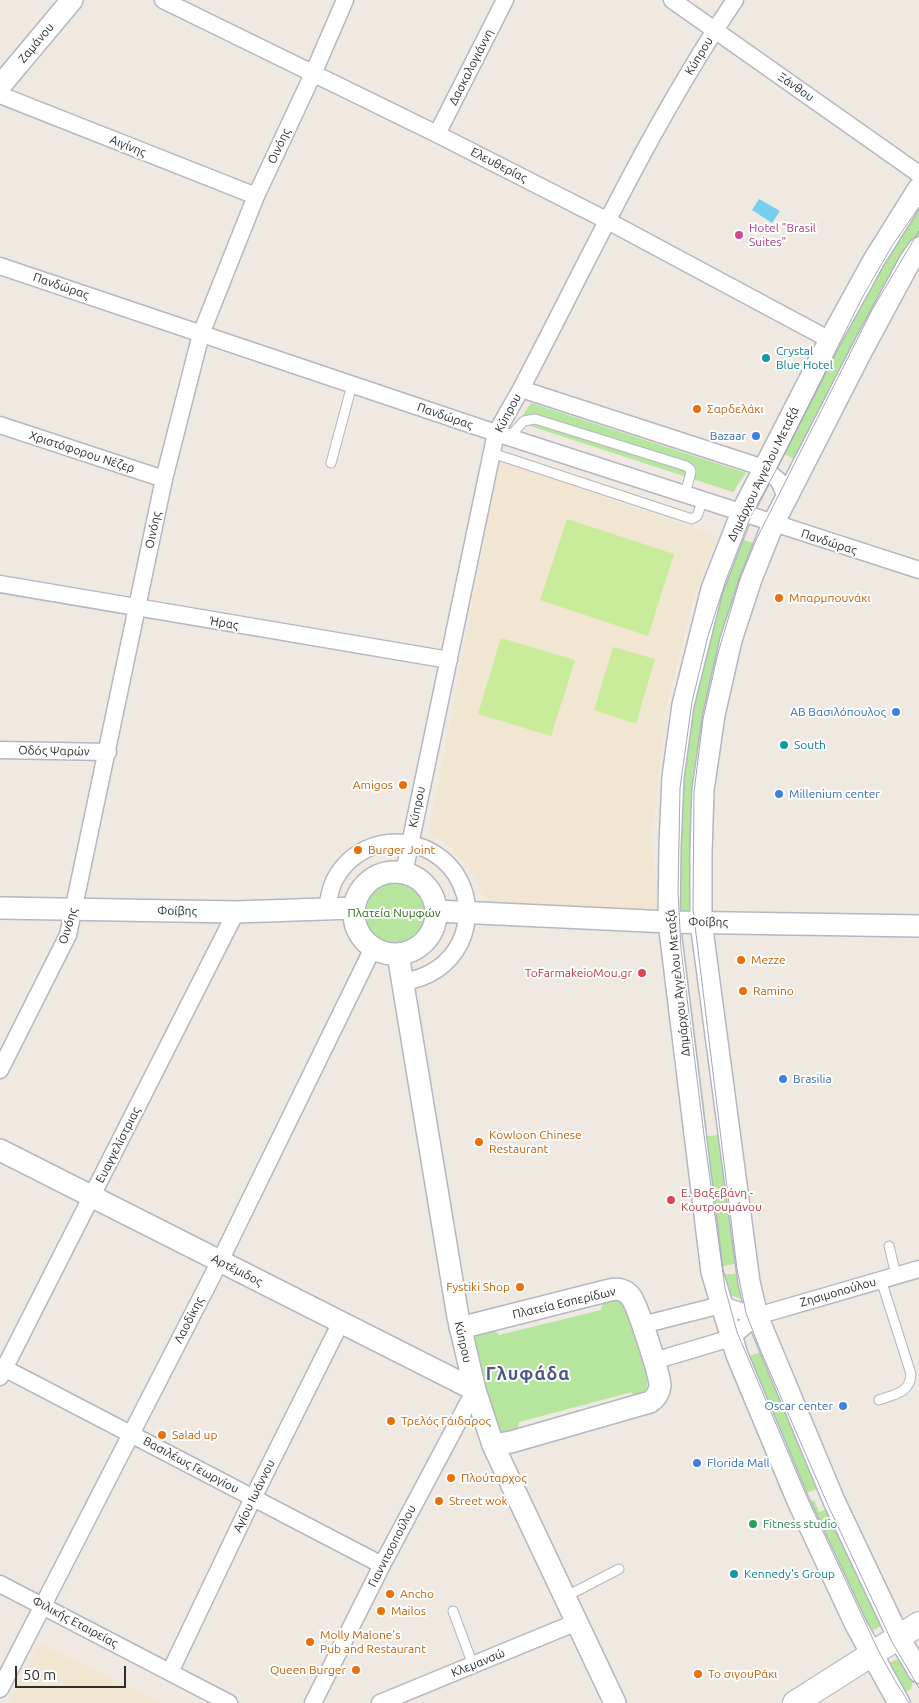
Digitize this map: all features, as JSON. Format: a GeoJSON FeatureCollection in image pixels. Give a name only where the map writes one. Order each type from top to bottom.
{"type":"FeatureCollection","features":[{"type":"Feature","properties":{"kind":"main road"},"geometry":{"type":"LineString","coordinates":[[795,1703],[919,1624]]}},
{"type":"Feature","properties":{"kind":"street","name":"Ζαμάνου"},"geometry":{"type":"LineString","coordinates":[[0,86],[72,0]]}},
{"type":"Feature","properties":{"kind":"street","name":"Ελευθερίας"},"geometry":{"type":"LineString","coordinates":[[163,0],[608,220],[830,340]]}},
{"type":"Feature","properties":{"kind":"street","name":"Οινόης"},"geometry":{"type":"LineString","coordinates":[[0,1070],[68,935],[108,752],[164,478],[201,334],[256,196],[345,0]]}},
{"type":"Feature","properties":{"kind":"street","name":"Δασκαλογιάννη"},"geometry":{"type":"LineString","coordinates":[[437,134],[505,0]]}},
{"type":"Feature","properties":{"kind":"street","name":"Ξάνθου"},"geometry":{"type":"LineString","coordinates":[[672,0],[919,174]]}},
{"type":"Feature","properties":{"kind":"street","name":"Κύπρου"},"geometry":{"type":"LineString","coordinates":[[404,873],[492,453],[502,435],[521,389],[669,106],[735,0]]}},
{"type":"Feature","properties":{"kind":"street","name":"Αιγίνης"},"geometry":{"type":"LineString","coordinates":[[0,95],[256,196]]}},
{"type":"Feature","properties":{"kind":"street","name":"Δημάρχου Άγγελου Μεταξά"},"geometry":{"type":"LineString","coordinates":[[898,1703],[852,1619],[798,1501],[731,1338],[712,1272],[669,922],[670,845],[673,777],[683,704],[712,590],[742,512],[764,468],[874,260],[919,188]]}},
{"type":"Feature","properties":{"kind":"street"},"geometry":{"type":"LineString","coordinates":[[919,248],[910,261],[862,350],[786,497],[752,579],[731,640],[714,715],[703,790],[701,853],[701,922],[749,1282],[757,1316],[834,1501],[899,1638],[919,1672]]}},
{"type":"Feature","properties":{"kind":"street","name":"Πανδώρας"},"geometry":{"type":"LineString","coordinates":[[0,266],[502,435],[919,570]]}},
{"type":"Feature","properties":{"kind":"street"},"geometry":{"type":"LineString","coordinates":[[521,389],[764,468],[779,481],[786,497]]}},
{"type":"Feature","properties":{"kind":"street","name":"Χριστόφορου Νέζερ"},"geometry":{"type":"LineString","coordinates":[[0,425],[164,478]]}},
{"type":"Feature","properties":{"kind":"street","name":"Ήρας"},"geometry":{"type":"LineString","coordinates":[[0,584],[449,660]]}},
{"type":"Feature","properties":{"kind":"street","name":"Οδóς Ψαρών"},"geometry":{"type":"LineString","coordinates":[[0,750],[108,752]]}},
{"type":"Feature","properties":{"kind":"street"},"geometry":{"type":"LineString","coordinates":[[327,908],[329,894],[343,867],[353,857],[366,849],[380,844],[410,843],[432,852],[451,867],[463,888],[467,912],[466,925],[462,937],[449,960],[428,975],[402,982]]}},
{"type":"Feature","properties":{"kind":"street"},"geometry":{"type":"LineString","coordinates":[[390,872],[404,873],[416,878],[426,886],[433,898],[436,911],[435,923],[430,935],[422,945],[411,951],[389,954],[373,948],[364,941],[354,920],[354,908],[360,891],[372,878],[390,872]]}},
{"type":"Feature","properties":{"kind":"street","name":"Φοίβης"},"geometry":{"type":"LineString","coordinates":[[0,908],[236,912],[354,908]]}},
{"type":"Feature","properties":{"kind":"street","name":"Φοίβης"},"geometry":{"type":"LineString","coordinates":[[436,911],[669,922],[919,926]]}},
{"type":"Feature","properties":{"kind":"street","name":"Ευαγγελίστριας"},"geometry":{"type":"LineString","coordinates":[[2,1370],[236,912]]}},
{"type":"Feature","properties":{"kind":"street","name":"Λαοδίκης"},"geometry":{"type":"LineString","coordinates":[[0,1689],[220,1261],[373,948]]}},
{"type":"Feature","properties":{"kind":"street","name":"Κύπρου"},"geometry":{"type":"LineString","coordinates":[[398,954],[460,1328],[474,1390],[493,1445],[615,1703]]}},
{"type":"Feature","properties":{"kind":"street","name":"Αρτέμιδος"},"geometry":{"type":"LineString","coordinates":[[0,1150],[474,1390]]}},
{"type":"Feature","properties":{"kind":"street","name":"Ζησιμοπούλου"},"geometry":{"type":"LineString","coordinates":[[654,1361],[731,1338],[757,1316],[919,1269]]}},
{"type":"Feature","properties":{"kind":"street","name":"Πλατεία Εσπερίδων"},"geometry":{"type":"LineString","coordinates":[[460,1328],[616,1289],[622,1290],[631,1298],[654,1361],[660,1388],[650,1402],[511,1442],[493,1445]]}},
{"type":"Feature","properties":{"kind":"street"},"geometry":{"type":"LineString","coordinates":[[642,1324],[721,1305],[757,1316]]}},
{"type":"Feature","properties":{"kind":"street","name":"Αγίου Ιωάννου"},"geometry":{"type":"LineString","coordinates":[[170,1672],[253,1498],[342,1322]]}},
{"type":"Feature","properties":{"kind":"street","name":"Βασιλέως Γεωργίου"},"geometry":{"type":"LineString","coordinates":[[2,1370],[131,1434],[382,1565]]}},
{"type":"Feature","properties":{"kind":"street","name":"Γιαννιτσοπούλου"},"geometry":{"type":"LineString","coordinates":[[313,1703],[382,1565],[474,1390]]}},
{"type":"Feature","properties":{"kind":"street","name":"Φιλικής Εταιρείας"},"geometry":{"type":"LineString","coordinates":[[0,1584],[229,1703]]}},
{"type":"Feature","properties":{"kind":"street","name":"Κλεμανσώ"},"geometry":{"type":"LineString","coordinates":[[380,1703],[577,1622]]}},
{"type":"Feature","properties":{"kind":"lane"},"geometry":{"type":"LineString","coordinates":[[331,463],[352,385]]}},
{"type":"Feature","properties":{"kind":"lane"},"geometry":{"type":"LineString","coordinates":[[502,435],[524,421],[535,419],[686,466],[691,472],[685,494]]}},
{"type":"Feature","properties":{"kind":"lane"},"geometry":{"type":"LineString","coordinates":[[492,453],[692,519],[695,519],[697,516],[703,500]]}},
{"type":"Feature","properties":{"kind":"lane"},"geometry":{"type":"LineString","coordinates":[[879,1400],[905,1390],[910,1382],[911,1374],[888,1278],[889,1246]]}},
{"type":"Feature","properties":{"kind":"lane"},"geometry":{"type":"LineString","coordinates":[[564,1597],[619,1569]]}},
{"type":"Feature","properties":{"kind":"lane"},"geometry":{"type":"LineString","coordinates":[[453,1611],[473,1665]]}},
{"type":"Feature","properties":{"kind":"shaded area"},"geometry":{"type":"Polygon","coordinates":[[[500,460],[716,536],[694,595],[666,710],[651,842],[659,909],[487,903],[470,867],[448,845],[429,833],[500,460]]]}},
{"type":"Feature","properties":{"kind":"shaded area"},"geometry":{"type":"Polygon","coordinates":[[[39,1643],[160,1703],[9,1703],[39,1643]]]}},
{"type":"Feature","properties":{"kind":"green space"},"geometry":{"type":"Polygon","coordinates":[[[919,202],[919,237],[897,271],[800,462],[782,453],[844,327],[919,202]]]}},
{"type":"Feature","properties":{"kind":"green space"},"geometry":{"type":"Polygon","coordinates":[[[531,403],[746,473],[733,492],[518,422],[531,403]]]}},
{"type":"Feature","properties":{"kind":"green space"},"geometry":{"type":"Polygon","coordinates":[[[567,519],[674,554],[648,636],[540,600],[567,519]]]}},
{"type":"Feature","properties":{"kind":"green space"},"geometry":{"type":"Polygon","coordinates":[[[738,538],[759,545],[735,608],[697,914],[675,913],[675,863],[689,701],[738,538]]]}},
{"type":"Feature","properties":{"kind":"green space"},"geometry":{"type":"Polygon","coordinates":[[[501,638],[575,660],[551,736],[478,714],[501,638]]]}},
{"type":"Feature","properties":{"kind":"green space"},"geometry":{"type":"Polygon","coordinates":[[[613,647],[655,659],[636,724],[594,710],[613,647]]]}},
{"type":"Feature","properties":{"kind":"green space","name":"Πλατεία Νυμφών"},"geometry":{"type":"Polygon","coordinates":[[[401,880],[419,889],[426,900],[428,913],[426,926],[419,937],[408,944],[389,946],[371,937],[364,926],[362,907],[371,889],[382,882],[401,880]]]}},
{"type":"Feature","properties":{"kind":"green space"},"geometry":{"type":"Polygon","coordinates":[[[680,956],[685,956],[707,1130],[702,1131],[680,956]]]}},
{"type":"Feature","properties":{"kind":"green space"},"geometry":{"type":"Polygon","coordinates":[[[724,1134],[740,1263],[718,1267],[702,1137],[724,1134]]]}},
{"type":"Feature","properties":{"kind":"green space"},"geometry":{"type":"Polygon","coordinates":[[[742,1273],[748,1302],[723,1292],[720,1275],[742,1273]]]}},
{"type":"Feature","properties":{"kind":"green space"},"geometry":{"type":"Polygon","coordinates":[[[604,1297],[621,1301],[628,1311],[647,1379],[645,1392],[634,1400],[632,1392],[519,1422],[517,1434],[498,1433],[471,1343],[475,1337],[491,1327],[499,1335],[601,1310],[604,1297]]]}},
{"type":"Feature","properties":{"kind":"green space"},"geometry":{"type":"Polygon","coordinates":[[[766,1350],[828,1499],[822,1502],[817,1489],[803,1494],[745,1358],[766,1350]]]}},
{"type":"Feature","properties":{"kind":"green space"},"geometry":{"type":"Polygon","coordinates":[[[814,1500],[819,1512],[831,1508],[887,1623],[867,1633],[806,1504],[814,1500]]]}},
{"type":"Feature","properties":{"kind":"green space"},"geometry":{"type":"Polygon","coordinates":[[[900,1660],[914,1677],[911,1689],[901,1694],[889,1665],[892,1661],[900,1660]]]}},
{"type":"Feature","properties":{"kind":"water"},"geometry":{"type":"Polygon","coordinates":[[[759,199],[780,211],[772,223],[752,210],[759,199]]]}},
{"type":"Feature","properties":{"kind":"tram line"},"geometry":{"type":"LineString","coordinates":[[909,1703],[878,1650],[807,1497],[737,1332],[725,1288],[704,1135],[681,949],[678,892],[680,788],[692,702],[708,636],[726,580],[751,516],[781,461],[862,298],[892,246],[919,207]]}},
{"type":"Feature","properties":{"kind":"tram line"},"geometry":{"type":"LineString","coordinates":[[919,231],[872,310],[756,540],[740,579],[718,653],[703,719],[694,792],[693,909],[737,1269],[746,1313],[827,1503],[892,1642],[919,1688]]}},
{"type":"Feature","properties":{"kind":"place","name":"Hotel \"Brasil Suites\""},"geometry":{"type":"Point","coordinates":[739,235]}},
{"type":"Feature","properties":{"kind":"place","name":"Crystal Blue Hotel"},"geometry":{"type":"Point","coordinates":[766,358]}},
{"type":"Feature","properties":{"kind":"place","name":"Σαρδελάκι"},"geometry":{"type":"Point","coordinates":[697,409]}},
{"type":"Feature","properties":{"kind":"place","name":"Bazaar"},"geometry":{"type":"Point","coordinates":[756,436]}},
{"type":"Feature","properties":{"kind":"place","name":"Μπαρμπουνάκι"},"geometry":{"type":"Point","coordinates":[779,598]}},
{"type":"Feature","properties":{"kind":"place","name":"ΑΒ Βασιλόπουλος"},"geometry":{"type":"Point","coordinates":[896,712]}},
{"type":"Feature","properties":{"kind":"place","name":"South"},"geometry":{"type":"Point","coordinates":[784,745]}},
{"type":"Feature","properties":{"kind":"place","name":"Amigos"},"geometry":{"type":"Point","coordinates":[403,785]}},
{"type":"Feature","properties":{"kind":"place","name":"Millenium center"},"geometry":{"type":"Point","coordinates":[779,794]}},
{"type":"Feature","properties":{"kind":"place","name":"Burger Joint"},"geometry":{"type":"Point","coordinates":[358,850]}},
{"type":"Feature","properties":{"kind":"place","name":"Mezze"},"geometry":{"type":"Point","coordinates":[741,960]}},
{"type":"Feature","properties":{"kind":"place","name":"ToFarmakeioMou.gr"},"geometry":{"type":"Point","coordinates":[642,973]}},
{"type":"Feature","properties":{"kind":"place","name":"Ramino"},"geometry":{"type":"Point","coordinates":[743,991]}},
{"type":"Feature","properties":{"kind":"place","name":"Brasilia"},"geometry":{"type":"Point","coordinates":[783,1079]}},
{"type":"Feature","properties":{"kind":"place","name":"Kowloon Chinese Restaurant"},"geometry":{"type":"Point","coordinates":[479,1142]}},
{"type":"Feature","properties":{"kind":"place","name":"Ε. Βαξεβάνη - Κουτρουμάνου"},"geometry":{"type":"Point","coordinates":[671,1200]}},
{"type":"Feature","properties":{"kind":"place","name":"Fystiki Shop"},"geometry":{"type":"Point","coordinates":[520,1287]}},
{"type":"Feature","properties":{"kind":"place","name":"Oscar center"},"geometry":{"type":"Point","coordinates":[843,1406]}},
{"type":"Feature","properties":{"kind":"place","name":"Τρελός Γάιδαρος"},"geometry":{"type":"Point","coordinates":[391,1421]}},
{"type":"Feature","properties":{"kind":"place","name":"Salad up"},"geometry":{"type":"Point","coordinates":[162,1435]}},
{"type":"Feature","properties":{"kind":"place","name":"Florida Mall"},"geometry":{"type":"Point","coordinates":[697,1463]}},
{"type":"Feature","properties":{"kind":"place","name":"Πλούταρχος"},"geometry":{"type":"Point","coordinates":[451,1478]}},
{"type":"Feature","properties":{"kind":"place","name":"Street wok"},"geometry":{"type":"Point","coordinates":[439,1501]}},
{"type":"Feature","properties":{"kind":"place","name":"Fitness studio"},"geometry":{"type":"Point","coordinates":[753,1524]}},
{"type":"Feature","properties":{"kind":"place","name":"Kennedy's Group"},"geometry":{"type":"Point","coordinates":[734,1574]}},
{"type":"Feature","properties":{"kind":"place","name":"Ancho"},"geometry":{"type":"Point","coordinates":[390,1594]}},
{"type":"Feature","properties":{"kind":"place","name":"Mailos"},"geometry":{"type":"Point","coordinates":[381,1611]}},
{"type":"Feature","properties":{"kind":"place","name":"Molly Malone's Pub and Restaurant"},"geometry":{"type":"Point","coordinates":[310,1642]}},
{"type":"Feature","properties":{"kind":"place","name":"Queen Burger"},"geometry":{"type":"Point","coordinates":[356,1670]}},
{"type":"Feature","properties":{"kind":"place","name":"Το σιγουΡάκι"},"geometry":{"type":"Point","coordinates":[698,1674]}},
{"type":"Feature","properties":{"kind":"district","name":"Γλυφάδα"},"geometry":{"type":"Point","coordinates":[528,1374]}}]}
